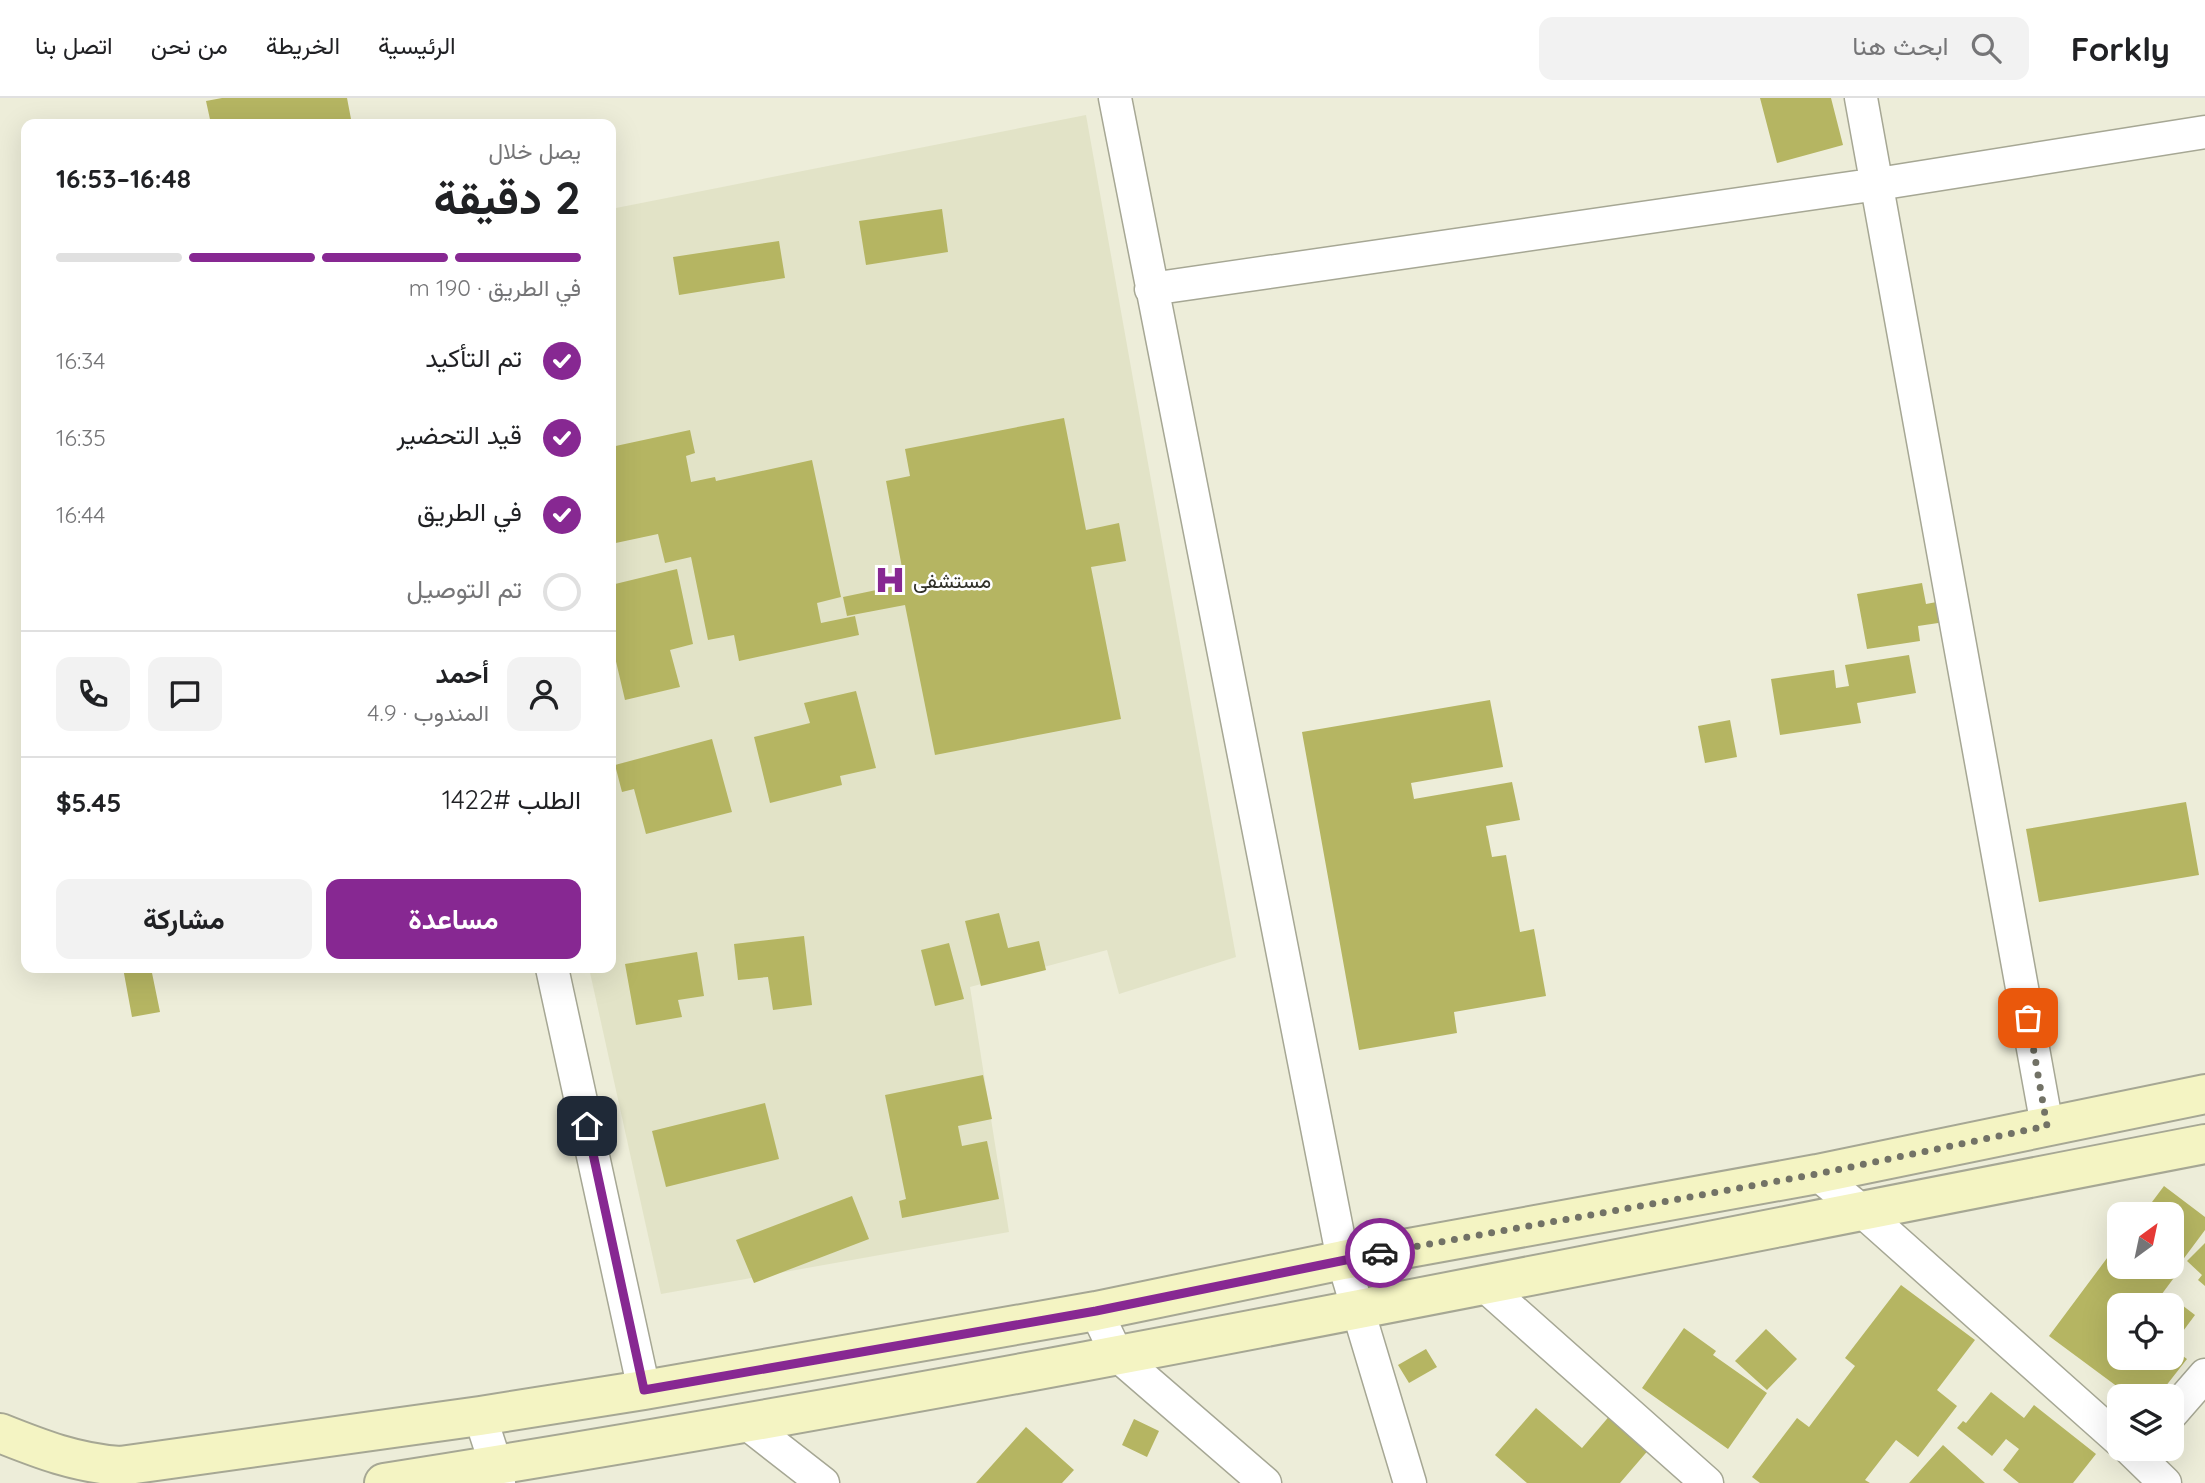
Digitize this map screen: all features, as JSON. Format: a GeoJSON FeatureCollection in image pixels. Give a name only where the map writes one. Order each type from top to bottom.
{"type":"FeatureCollection","features":[{"type":"Feature","properties":{"kind":"main road"},"geometry":{"type":"LineString","coordinates":[[0,1433],[72,1460],[120,1466],[480,1416],[1096,1311],[1343,1260],[1817,1174],[2205,1094]]}},
{"type":"Feature","properties":{"kind":"main road"},"geometry":{"type":"LineString","coordinates":[[384,1483],[498,1474],[746,1423],[1055,1368],[2205,1144]]}},
{"type":"Feature","properties":{"kind":"street"},"geometry":{"type":"LineString","coordinates":[[1115,98],[1343,1260],[1410,1483]]}},
{"type":"Feature","properties":{"kind":"street"},"geometry":{"type":"LineString","coordinates":[[1860,98],[1878,184],[2047,1126]]}},
{"type":"Feature","properties":{"kind":"street"},"geometry":{"type":"LineString","coordinates":[[1151,289],[1878,184],[2205,132]]}},
{"type":"Feature","properties":{"kind":"street"},"geometry":{"type":"LineString","coordinates":[[553,973],[644,1390]]}},
{"type":"Feature","properties":{"kind":"street"},"geometry":{"type":"LineString","coordinates":[[1817,1174],[1862,1210],[2107,1427]]}},
{"type":"Feature","properties":{"kind":"street"},"geometry":{"type":"LineString","coordinates":[[1484,1284],[1707,1483]]}},
{"type":"Feature","properties":{"kind":"street"},"geometry":{"type":"LineString","coordinates":[[1096,1311],[1117,1355],[1232,1472],[1265,1483]]}},
{"type":"Feature","properties":{"kind":"street"},"geometry":{"type":"LineString","coordinates":[[2184,1399],[2205,1376]]}},
{"type":"Feature","properties":{"kind":"street"},"geometry":{"type":"LineString","coordinates":[[480,1416],[498,1474]]}},
{"type":"Feature","properties":{"kind":"street"},"geometry":{"type":"LineString","coordinates":[[746,1423],[823,1483]]}},
{"type":"Feature","properties":{"kind":"street"},"geometry":{"type":"LineString","coordinates":[[2144,1461],[2165,1483]]}},
{"type":"Feature","properties":{"kind":"shaded area","name":"مستشفى"},"geometry":{"type":"Polygon","coordinates":[[[1086,115],[1236,957],[1119,994],[1107,950],[970,987],[1009,1232],[661,1294],[590,973],[616,973],[616,208],[1086,115]]]}},
{"type":"Feature","properties":{"kind":"building"},"geometry":{"type":"Polygon","coordinates":[[[222,98],[347,98],[351,119],[210,119],[206,101],[222,98]]]}},
{"type":"Feature","properties":{"kind":"building"},"geometry":{"type":"Polygon","coordinates":[[[1760,98],[1831,98],[1843,145],[1777,163],[1760,98]]]}},
{"type":"Feature","properties":{"kind":"building"},"geometry":{"type":"Polygon","coordinates":[[[942,209],[948,252],[866,265],[859,221],[942,209]]]}},
{"type":"Feature","properties":{"kind":"building"},"geometry":{"type":"Polygon","coordinates":[[[779,241],[785,278],[679,295],[673,257],[779,241]]]}},
{"type":"Feature","properties":{"kind":"building"},"geometry":{"type":"Polygon","coordinates":[[[1064,418],[1086,530],[1119,523],[1126,561],[1091,567],[1121,719],[935,755],[905,605],[847,616],[843,597],[905,584],[886,481],[910,476],[905,449],[1064,418]]]}},
{"type":"Feature","properties":{"kind":"building"},"geometry":{"type":"Polygon","coordinates":[[[690,430],[695,453],[686,456],[691,482],[715,477],[716,481],[812,460],[841,597],[817,603],[821,623],[855,616],[859,635],[739,661],[734,635],[708,640],[691,557],[665,563],[658,534],[616,543],[616,446],[690,430]]]}},
{"type":"Feature","properties":{"kind":"building"},"geometry":{"type":"Polygon","coordinates":[[[677,569],[693,644],[670,650],[680,687],[625,700],[616,661],[616,584],[677,569]]]}},
{"type":"Feature","properties":{"kind":"building"},"geometry":{"type":"Polygon","coordinates":[[[1922,583],[1926,604],[1942,601],[1945,622],[1918,626],[1920,641],[1867,649],[1857,594],[1922,583]]]}},
{"type":"Feature","properties":{"kind":"building"},"geometry":{"type":"Polygon","coordinates":[[[1909,655],[1916,693],[1857,703],[1861,723],[1780,735],[1771,679],[1834,670],[1836,688],[1849,686],[1845,665],[1909,655]]]}},
{"type":"Feature","properties":{"kind":"building"},"geometry":{"type":"Polygon","coordinates":[[[856,691],[876,768],[840,776],[842,785],[770,803],[754,737],[810,723],[804,703],[856,691]]]}},
{"type":"Feature","properties":{"kind":"building"},"geometry":{"type":"Polygon","coordinates":[[[1490,700],[1503,767],[1411,783],[1414,799],[1512,782],[1520,820],[1486,826],[1492,857],[1506,855],[1520,932],[1534,929],[1546,996],[1454,1012],[1457,1033],[1359,1050],[1302,732],[1490,700]]]}},
{"type":"Feature","properties":{"kind":"building"},"geometry":{"type":"Polygon","coordinates":[[[1730,720],[1737,757],[1705,763],[1698,726],[1730,720]]]}},
{"type":"Feature","properties":{"kind":"building"},"geometry":{"type":"Polygon","coordinates":[[[712,739],[732,812],[646,834],[634,789],[622,792],[616,765],[712,739]]]}},
{"type":"Feature","properties":{"kind":"building"},"geometry":{"type":"Polygon","coordinates":[[[2186,802],[2199,875],[2039,902],[2026,829],[2186,802]]]}},
{"type":"Feature","properties":{"kind":"building"},"geometry":{"type":"Polygon","coordinates":[[[999,913],[1008,948],[1039,941],[1046,970],[981,986],[965,921],[999,913]]]}},
{"type":"Feature","properties":{"kind":"building"},"geometry":{"type":"Polygon","coordinates":[[[804,936],[812,1005],[773,1010],[768,977],[738,980],[734,944],[804,936]]]}},
{"type":"Feature","properties":{"kind":"building"},"geometry":{"type":"Polygon","coordinates":[[[949,943],[964,999],[935,1006],[921,950],[949,943]]]}},
{"type":"Feature","properties":{"kind":"building"},"geometry":{"type":"Polygon","coordinates":[[[697,952],[704,996],[678,1000],[682,1017],[636,1025],[625,964],[697,952]]]}},
{"type":"Feature","properties":{"kind":"building"},"geometry":{"type":"Polygon","coordinates":[[[124,973],[152,973],[160,1012],[132,1017],[124,973]]]}},
{"type":"Feature","properties":{"kind":"building"},"geometry":{"type":"Polygon","coordinates":[[[983,1075],[992,1119],[958,1126],[962,1146],[987,1141],[999,1199],[902,1218],[899,1201],[906,1199],[885,1095],[983,1075]]]}},
{"type":"Feature","properties":{"kind":"building"},"geometry":{"type":"Polygon","coordinates":[[[765,1103],[779,1159],[666,1187],[652,1131],[765,1103]]]}},
{"type":"Feature","properties":{"kind":"building"},"geometry":{"type":"Polygon","coordinates":[[[2164,1186],[2205,1217],[2205,1230],[2184,1258],[2184,1202],[2152,1202],[2164,1186]]]}},
{"type":"Feature","properties":{"kind":"building"},"geometry":{"type":"Polygon","coordinates":[[[852,1196],[869,1239],[754,1283],[736,1240],[852,1196]]]}},
{"type":"Feature","properties":{"kind":"building"},"geometry":{"type":"Polygon","coordinates":[[[2205,1243],[2205,1286],[2198,1280],[2202,1275],[2187,1261],[2205,1243]]]}},
{"type":"Feature","properties":{"kind":"building"},"geometry":{"type":"Polygon","coordinates":[[[2107,1258],[2107,1279],[2173,1279],[2163,1293],[2107,1293],[2107,1370],[2178,1370],[2167,1384],[2114,1384],[2049,1336],[2107,1258]]]}},
{"type":"Feature","properties":{"kind":"building"},"geometry":{"type":"Polygon","coordinates":[[[1901,1285],[1975,1340],[1937,1390],[1957,1406],[1918,1457],[1896,1440],[1865,1480],[1870,1483],[1760,1483],[1752,1477],[1797,1418],[1809,1427],[1855,1366],[1845,1358],[1901,1285]]]}},
{"type":"Feature","properties":{"kind":"building"},"geometry":{"type":"Polygon","coordinates":[[[2184,1307],[2195,1315],[2184,1330],[2184,1307]]]}},
{"type":"Feature","properties":{"kind":"building"},"geometry":{"type":"Polygon","coordinates":[[[1684,1328],[1716,1351],[1713,1355],[1767,1393],[1728,1449],[1642,1388],[1684,1328]]]}},
{"type":"Feature","properties":{"kind":"building"},"geometry":{"type":"Polygon","coordinates":[[[1766,1329],[1797,1359],[1767,1390],[1735,1361],[1766,1329]]]}},
{"type":"Feature","properties":{"kind":"building"},"geometry":{"type":"Polygon","coordinates":[[[1426,1349],[1437,1367],[1409,1383],[1398,1365],[1426,1349]]]}},
{"type":"Feature","properties":{"kind":"building"},"geometry":{"type":"Polygon","coordinates":[[[1991,1392],[2024,1418],[2034,1405],[2096,1454],[2073,1483],[2019,1483],[2003,1470],[2019,1449],[2006,1439],[1992,1456],[1957,1428],[1963,1421],[1966,1423],[1991,1392]]]}},
{"type":"Feature","properties":{"kind":"building"},"geometry":{"type":"Polygon","coordinates":[[[1618,1406],[1657,1440],[1620,1483],[1527,1483],[1495,1455],[1536,1408],[1582,1448],[1618,1406]]]}},
{"type":"Feature","properties":{"kind":"building"},"geometry":{"type":"Polygon","coordinates":[[[1134,1419],[1159,1431],[1147,1457],[1122,1445],[1134,1419]]]}},
{"type":"Feature","properties":{"kind":"building"},"geometry":{"type":"Polygon","coordinates":[[[1026,1427],[1074,1470],[1062,1483],[976,1483],[1026,1427]]]}},
{"type":"Feature","properties":{"kind":"building"},"geometry":{"type":"Polygon","coordinates":[[[1943,1445],[1985,1483],[1909,1483],[1943,1445]]]}},
{"type":"Feature","properties":{"kind":"way so far"},"geometry":{"type":"LineString","coordinates":[[1380,1253],[1817,1174],[2047,1126],[2028,1018]]}},
{"type":"Feature","properties":{"kind":"place","name":"مستشفى"},"geometry":{"type":"Point","coordinates":[890,580]}},
{"type":"Feature","properties":{"kind":"route"},"geometry":{"type":"LineString","coordinates":[[587,1126],[644,1390],[1096,1311],[1380,1253]]}}]}
